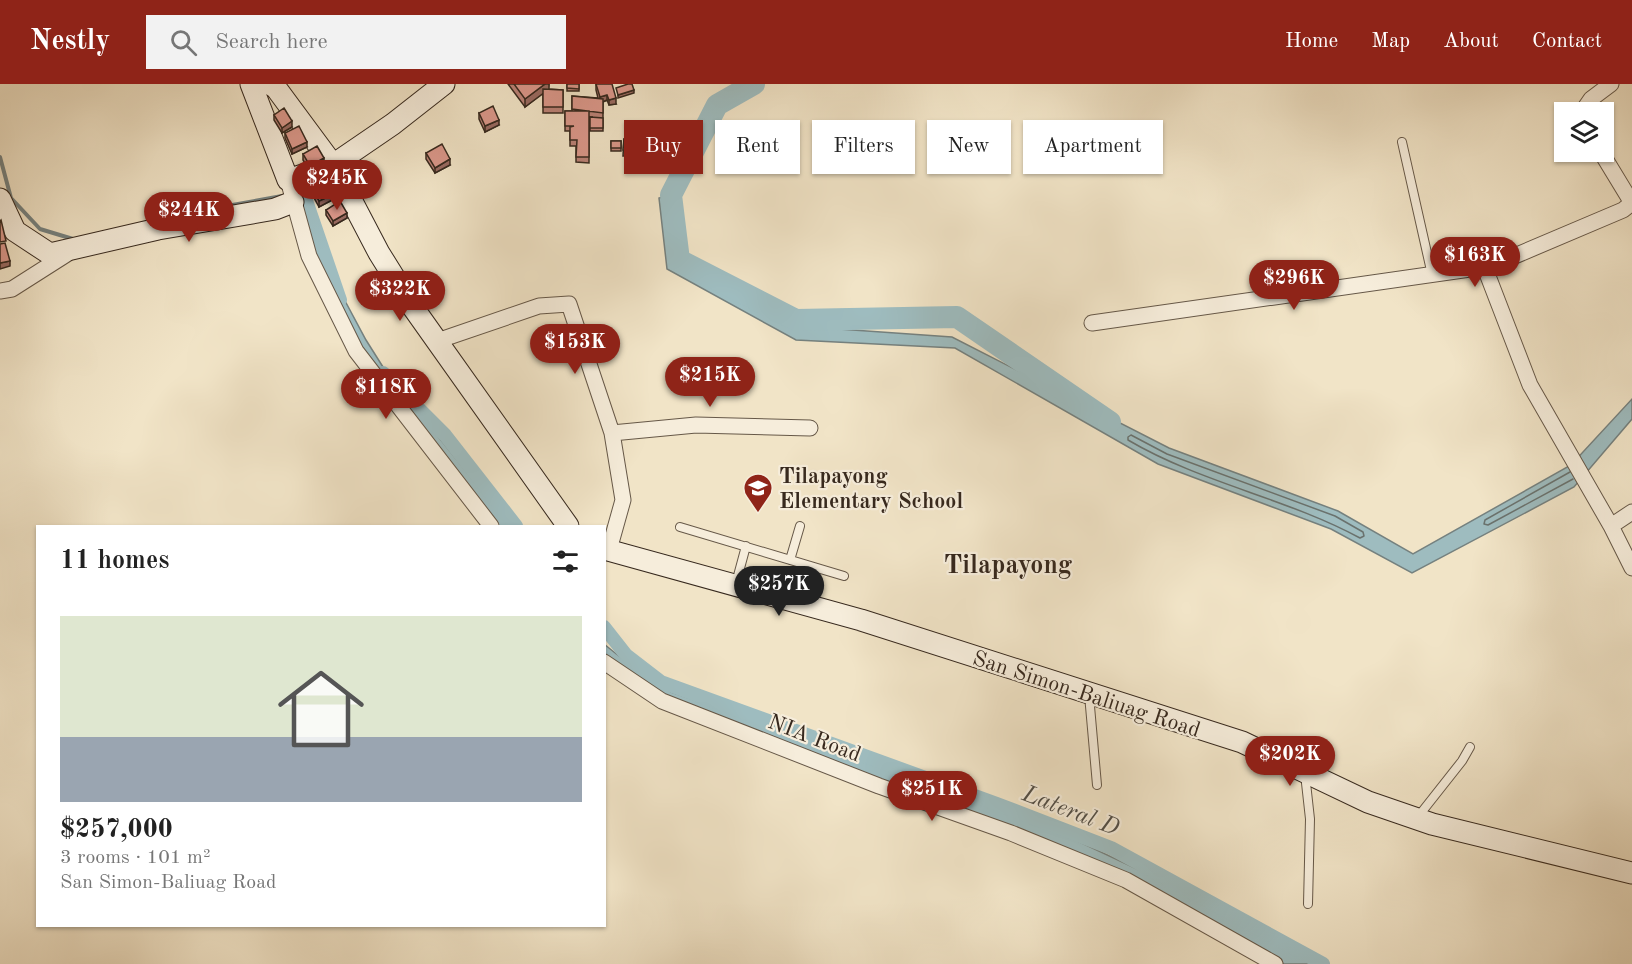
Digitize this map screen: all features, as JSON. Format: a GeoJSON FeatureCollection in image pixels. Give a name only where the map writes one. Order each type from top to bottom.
{"type":"FeatureCollection","features":[{"type":"Feature","properties":{"kind":"main road"},"geometry":{"type":"LineString","coordinates":[[251,84],[288,180],[333,165],[393,124],[444,84]]}},
{"type":"Feature","properties":{"kind":"main road"},"geometry":{"type":"LineString","coordinates":[[270,84],[276,88],[333,165],[379,254],[437,341],[567,525]]}},
{"type":"Feature","properties":{"kind":"main road"},"geometry":{"type":"LineString","coordinates":[[0,199],[15,231],[32,245],[50,254],[158,228],[275,208],[293,202]]}},
{"type":"Feature","properties":{"kind":"main road","name":"San Simon-Baliuag Road"},"geometry":{"type":"LineString","coordinates":[[607,550],[736,584],[1242,742],[1368,802],[1416,819],[1632,873]]}},
{"type":"Feature","properties":{"kind":"street"},"geometry":{"type":"LineString","coordinates":[[1589,102],[1611,84]]}},
{"type":"Feature","properties":{"kind":"street"},"geometry":{"type":"LineString","coordinates":[[1092,323],[1491,266],[1563,238],[1623,210],[1632,203],[1607,162]]}},
{"type":"Feature","properties":{"kind":"street"},"geometry":{"type":"LineString","coordinates":[[288,180],[309,256],[360,358],[490,525]]}},
{"type":"Feature","properties":{"kind":"street"},"geometry":{"type":"LineString","coordinates":[[0,291],[12,289],[75,249]]}},
{"type":"Feature","properties":{"kind":"street"},"geometry":{"type":"LineString","coordinates":[[1491,266],[1488,276],[1530,385],[1611,526],[1632,568]]}},
{"type":"Feature","properties":{"kind":"street"},"geometry":{"type":"LineString","coordinates":[[437,341],[539,306],[569,304],[612,433],[624,500],[607,550]]}},
{"type":"Feature","properties":{"kind":"street"},"geometry":{"type":"LineString","coordinates":[[612,433],[696,425],[810,428]]}},
{"type":"Feature","properties":{"kind":"street"},"geometry":{"type":"LineString","coordinates":[[1611,526],[1632,512]]}},
{"type":"Feature","properties":{"kind":"street","name":"NIA Road"},"geometry":{"type":"LineString","coordinates":[[606,663],[662,701],[879,786],[1011,833],[1126,880],[1275,964]]}},
{"type":"Feature","properties":{"kind":"lane"},"geometry":{"type":"LineString","coordinates":[[1402,142],[1432,275]]}},
{"type":"Feature","properties":{"kind":"lane"},"geometry":{"type":"LineString","coordinates":[[790,560],[800,526]]}},
{"type":"Feature","properties":{"kind":"lane"},"geometry":{"type":"LineString","coordinates":[[680,527],[844,576]]}},
{"type":"Feature","properties":{"kind":"lane"},"geometry":{"type":"LineString","coordinates":[[736,584],[746,546]]}},
{"type":"Feature","properties":{"kind":"lane"},"geometry":{"type":"LineString","coordinates":[[1089,693],[1097,785]]}},
{"type":"Feature","properties":{"kind":"lane"},"geometry":{"type":"LineString","coordinates":[[1416,819],[1462,761],[1470,747]]}},
{"type":"Feature","properties":{"kind":"lane"},"geometry":{"type":"LineString","coordinates":[[1305,772],[1310,819],[1308,904]]}},
{"type":"Feature","properties":{"kind":"water"},"geometry":{"type":"Polygon","coordinates":[[[671,195],[680,260],[796,326],[952,337],[1169,448],[1338,511],[1413,554],[1571,465],[1632,399],[1632,419],[1574,487],[1412,573],[1331,529],[1158,464],[955,348],[796,340],[667,269],[659,198],[671,195]]]}},
{"type":"Feature","properties":{"kind":"water"},"geometry":{"type":"Polygon","coordinates":[[[336,284],[366,340],[400,394],[429,425],[509,525],[496,525],[363,356],[328,286],[336,284]]]}},
{"type":"Feature","properties":{"kind":"water","name":"Lateral D"},"geometry":{"type":"Polygon","coordinates":[[[606,646],[671,692],[825,744],[1052,829],[1184,891],[1313,964],[1284,964],[1162,893],[670,699],[606,656],[606,646]]]}},
{"type":"Feature","properties":{"kind":"building"},"geometry":{"type":"Polygon","coordinates":[[[514,84],[545,84],[525,99],[514,84]]]}},
{"type":"Feature","properties":{"kind":"building"},"geometry":{"type":"Polygon","coordinates":[[[567,84],[579,84],[579,89],[567,88],[567,84]]]}},
{"type":"Feature","properties":{"kind":"building"},"geometry":{"type":"Polygon","coordinates":[[[596,84],[612,84],[616,98],[609,100],[607,95],[600,97],[596,84]]]}},
{"type":"Feature","properties":{"kind":"building"},"geometry":{"type":"Polygon","coordinates":[[[632,84],[634,90],[618,95],[616,88],[632,84]]]}},
{"type":"Feature","properties":{"kind":"building"},"geometry":{"type":"Polygon","coordinates":[[[543,89],[563,90],[563,107],[543,107],[543,89]]]}},
{"type":"Feature","properties":{"kind":"building"},"geometry":{"type":"Polygon","coordinates":[[[572,96],[603,99],[603,113],[572,109],[572,96]]]}},
{"type":"Feature","properties":{"kind":"building"},"geometry":{"type":"Polygon","coordinates":[[[493,106],[499,120],[485,126],[479,113],[493,106]]]}},
{"type":"Feature","properties":{"kind":"building"},"geometry":{"type":"Polygon","coordinates":[[[284,108],[292,121],[282,128],[274,115],[284,108]]]}},
{"type":"Feature","properties":{"kind":"building"},"geometry":{"type":"Polygon","coordinates":[[[565,111],[589,111],[589,157],[576,157],[577,140],[570,140],[570,127],[574,126],[565,126],[565,111]]]}},
{"type":"Feature","properties":{"kind":"building"},"geometry":{"type":"Polygon","coordinates":[[[590,117],[603,118],[603,128],[590,128],[590,117]]]}},
{"type":"Feature","properties":{"kind":"building"},"geometry":{"type":"Polygon","coordinates":[[[299,126],[307,142],[292,149],[285,133],[299,126]]]}},
{"type":"Feature","properties":{"kind":"building"},"geometry":{"type":"Polygon","coordinates":[[[611,141],[621,141],[621,148],[611,148],[611,141]]]}},
{"type":"Feature","properties":{"kind":"building"},"geometry":{"type":"Polygon","coordinates":[[[442,144],[450,159],[435,168],[426,153],[442,144]]]}},
{"type":"Feature","properties":{"kind":"building"},"geometry":{"type":"Polygon","coordinates":[[[317,146],[324,158],[310,166],[303,154],[317,146]]]}},
{"type":"Feature","properties":{"kind":"building"},"geometry":{"type":"Polygon","coordinates":[[[328,181],[334,194],[319,201],[312,189],[328,181]]]}},
{"type":"Feature","properties":{"kind":"building"},"geometry":{"type":"Polygon","coordinates":[[[340,201],[347,213],[333,221],[326,210],[340,201]]]}},
{"type":"Feature","properties":{"kind":"building"},"geometry":{"type":"Polygon","coordinates":[[[0,221],[6,241],[0,242],[0,221]]]}},
{"type":"Feature","properties":{"kind":"building"},"geometry":{"type":"Polygon","coordinates":[[[5,243],[10,261],[0,263],[0,244],[5,243]]]}},
{"type":"Feature","properties":{"kind":"waterway"},"geometry":{"type":"LineString","coordinates":[[754,84],[717,105],[671,195],[679,260],[796,320],[957,317],[1110,422]]}},
{"type":"Feature","properties":{"kind":"waterway"},"geometry":{"type":"LineString","coordinates":[[0,157],[11,198],[40,229],[73,239]]}},
{"type":"Feature","properties":{"kind":"waterway","name":"Lateral D"},"geometry":{"type":"LineString","coordinates":[[300,183],[340,300]]}},
{"type":"Feature","properties":{"kind":"waterway"},"geometry":{"type":"LineString","coordinates":[[165,217],[282,196]]}},
{"type":"Feature","properties":{"kind":"waterway","name":"Lateral D"},"geometry":{"type":"LineString","coordinates":[[383,373],[445,435],[515,525]]}},
{"type":"Feature","properties":{"kind":"waterway","name":"Lateral D"},"geometry":{"type":"LineString","coordinates":[[606,630],[626,655],[661,682],[997,804],[1111,848],[1323,964]]}},
{"type":"Feature","properties":{"kind":"place","name":"Tilapayong Elementary School"},"geometry":{"type":"Point","coordinates":[758,514]}},
{"type":"Feature","properties":{"kind":"district","name":"Tilapayong"},"geometry":{"type":"Point","coordinates":[1008,564]}}]}
